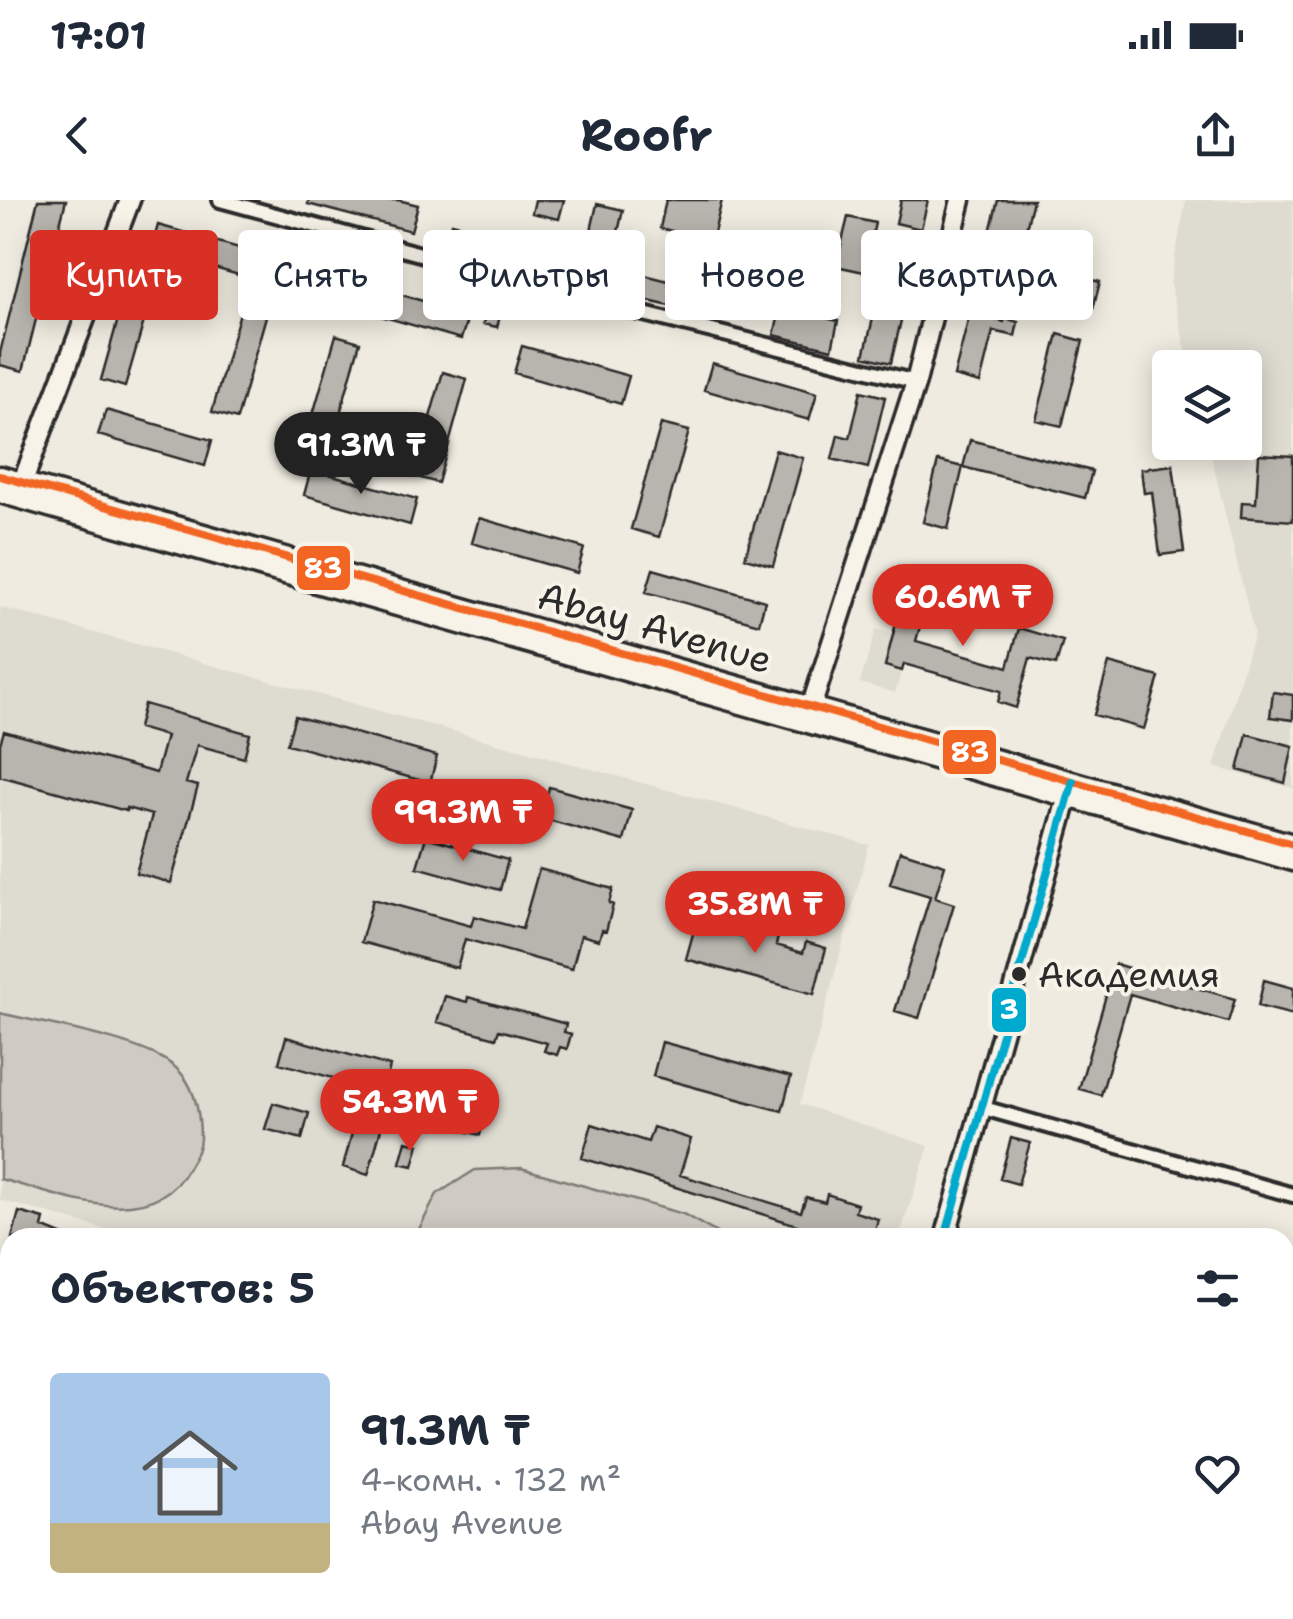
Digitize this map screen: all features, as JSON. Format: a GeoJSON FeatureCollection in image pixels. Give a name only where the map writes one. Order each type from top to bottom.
{"type":"FeatureCollection","features":[{"type":"Feature","properties":{"kind":"main road"},"geometry":{"type":"LineString","coordinates":[[13,491],[130,200]]}},
{"type":"Feature","properties":{"kind":"main road"},"geometry":{"type":"LineString","coordinates":[[809,714],[916,382],[961,200]]}},
{"type":"Feature","properties":{"kind":"main road","name":"Abay Avenue"},"geometry":{"type":"LineString","coordinates":[[0,476],[13,491],[1070,789],[1293,861]]}},
{"type":"Feature","properties":{"kind":"main road"},"geometry":{"type":"LineString","coordinates":[[948,1228],[1070,789]]}},
{"type":"Feature","properties":{"kind":"main road","name":"Abay Avenue"},"geometry":{"type":"LineString","coordinates":[[1070,789],[1293,844]]}},
{"type":"Feature","properties":{"kind":"street"},"geometry":{"type":"LineString","coordinates":[[220,200],[620,308],[916,382]]}},
{"type":"Feature","properties":{"kind":"street"},"geometry":{"type":"LineString","coordinates":[[980,1107],[1293,1195]]}},
{"type":"Feature","properties":{"kind":"shaded area"},"geometry":{"type":"Polygon","coordinates":[[[1186,200],[1293,200],[1293,788],[1214,767],[1254,633],[1212,460],[1262,460],[1262,350],[1186,350],[1170,283],[1186,200]]]}},
{"type":"Feature","properties":{"kind":"shaded area"},"geometry":{"type":"Polygon","coordinates":[[[0,607],[869,845],[800,1104],[929,1146],[902,1228],[100,1228],[0,1200],[0,607]]]}},
{"type":"Feature","properties":{"kind":"shaded area"},"geometry":{"type":"Polygon","coordinates":[[[876,629],[894,634],[885,666],[902,671],[895,693],[860,683],[876,629]]]}},
{"type":"Feature","properties":{"kind":"shaded area"},"geometry":{"type":"Polygon","coordinates":[[[0,1013],[119,1041],[162,1058],[183,1075],[196,1100],[200,1138],[195,1156],[173,1188],[152,1200],[102,1205],[0,1179],[0,1013]]]}},
{"type":"Feature","properties":{"kind":"shaded area"},"geometry":{"type":"Polygon","coordinates":[[[521,1168],[683,1214],[708,1228],[420,1228],[437,1194],[475,1170],[521,1168]]]}},
{"type":"Feature","properties":{"kind":"building"},"geometry":{"type":"Polygon","coordinates":[[[38,200],[66,200],[58,230],[31,230],[38,200]]]}},
{"type":"Feature","properties":{"kind":"building"},"geometry":{"type":"Polygon","coordinates":[[[309,200],[398,200],[418,205],[411,231],[308,204],[309,200]]]}},
{"type":"Feature","properties":{"kind":"building"},"geometry":{"type":"Polygon","coordinates":[[[535,200],[564,200],[559,219],[532,213],[535,200]]]}},
{"type":"Feature","properties":{"kind":"building"},"geometry":{"type":"Polygon","coordinates":[[[666,200],[722,200],[715,230],[660,228],[666,200]]]}},
{"type":"Feature","properties":{"kind":"building"},"geometry":{"type":"Polygon","coordinates":[[[901,200],[928,200],[921,229],[896,223],[901,200]]]}},
{"type":"Feature","properties":{"kind":"building"},"geometry":{"type":"Polygon","coordinates":[[[998,200],[1033,200],[1026,230],[990,230],[998,200]]]}},
{"type":"Feature","properties":{"kind":"building"},"geometry":{"type":"Polygon","coordinates":[[[597,204],[623,210],[618,230],[591,230],[597,204]]]}},
{"type":"Feature","properties":{"kind":"building"},"geometry":{"type":"Polygon","coordinates":[[[848,217],[875,223],[873,230],[861,230],[861,271],[841,267],[848,217]]]}},
{"type":"Feature","properties":{"kind":"building"},"geometry":{"type":"Polygon","coordinates":[[[452,223],[480,230],[451,230],[452,223]]]}},
{"type":"Feature","properties":{"kind":"building"},"geometry":{"type":"Polygon","coordinates":[[[30,232],[30,320],[36,320],[23,371],[0,365],[30,232]]]}},
{"type":"Feature","properties":{"kind":"building"},"geometry":{"type":"Polygon","coordinates":[[[218,242],[238,248],[238,275],[218,269],[218,242]]]}},
{"type":"Feature","properties":{"kind":"building"},"geometry":{"type":"Polygon","coordinates":[[[645,275],[665,280],[665,305],[645,300],[645,275]]]}},
{"type":"Feature","properties":{"kind":"building"},"geometry":{"type":"Polygon","coordinates":[[[1093,280],[1100,282],[1093,309],[1093,280]]]}},
{"type":"Feature","properties":{"kind":"building"},"geometry":{"type":"Polygon","coordinates":[[[403,295],[423,301],[423,320],[467,320],[461,339],[394,320],[403,320],[403,295]]]}},
{"type":"Feature","properties":{"kind":"building"},"geometry":{"type":"Polygon","coordinates":[[[118,320],[144,320],[125,387],[101,380],[118,320]]]}},
{"type":"Feature","properties":{"kind":"building"},"geometry":{"type":"Polygon","coordinates":[[[238,320],[265,320],[237,419],[212,412],[238,320]]]}},
{"type":"Feature","properties":{"kind":"building"},"geometry":{"type":"Polygon","coordinates":[[[484,320],[499,320],[497,327],[483,324],[484,320]]]}},
{"type":"Feature","properties":{"kind":"building"},"geometry":{"type":"Polygon","coordinates":[[[778,320],[838,321],[832,349],[774,335],[778,320]]]}},
{"type":"Feature","properties":{"kind":"building"},"geometry":{"type":"Polygon","coordinates":[[[873,320],[901,320],[891,363],[864,356],[873,320]]]}},
{"type":"Feature","properties":{"kind":"building"},"geometry":{"type":"Polygon","coordinates":[[[968,320],[1018,322],[1015,336],[993,331],[980,383],[954,376],[968,320]]]}},
{"type":"Feature","properties":{"kind":"building"},"geometry":{"type":"Polygon","coordinates":[[[1058,334],[1083,341],[1062,426],[1036,420],[1058,334]]]}},
{"type":"Feature","properties":{"kind":"building"},"geometry":{"type":"Polygon","coordinates":[[[336,335],[360,342],[331,446],[306,439],[336,335]]]}},
{"type":"Feature","properties":{"kind":"building"},"geometry":{"type":"Polygon","coordinates":[[[522,346],[629,376],[621,404],[514,373],[522,346]]]}},
{"type":"Feature","properties":{"kind":"building"},"geometry":{"type":"Polygon","coordinates":[[[712,363],[817,393],[809,420],[704,390],[712,363]]]}},
{"type":"Feature","properties":{"kind":"building"},"geometry":{"type":"Polygon","coordinates":[[[443,372],[467,379],[438,483],[413,476],[443,372]]]}},
{"type":"Feature","properties":{"kind":"building"},"geometry":{"type":"Polygon","coordinates":[[[861,391],[885,397],[868,468],[832,459],[838,435],[850,438],[861,391]]]}},
{"type":"Feature","properties":{"kind":"building"},"geometry":{"type":"Polygon","coordinates":[[[106,410],[212,440],[205,466],[98,435],[106,410]]]}},
{"type":"Feature","properties":{"kind":"building"},"geometry":{"type":"Polygon","coordinates":[[[661,424],[689,431],[659,537],[631,529],[661,424]]]}},
{"type":"Feature","properties":{"kind":"building"},"geometry":{"type":"Polygon","coordinates":[[[970,440],[1092,471],[1085,498],[963,467],[970,440]]]}},
{"type":"Feature","properties":{"kind":"building"},"geometry":{"type":"Polygon","coordinates":[[[775,450],[803,458],[773,566],[745,558],[775,450]]]}},
{"type":"Feature","properties":{"kind":"building"},"geometry":{"type":"Polygon","coordinates":[[[1262,454],[1293,456],[1293,521],[1241,517],[1242,502],[1256,503],[1262,454]]]}},
{"type":"Feature","properties":{"kind":"building"},"geometry":{"type":"Polygon","coordinates":[[[938,461],[963,467],[948,529],[923,522],[938,461]]]}},
{"type":"Feature","properties":{"kind":"building"},"geometry":{"type":"Polygon","coordinates":[[[1173,465],[1184,552],[1160,555],[1152,492],[1144,493],[1141,469],[1173,465]]]}},
{"type":"Feature","properties":{"kind":"building"},"geometry":{"type":"Polygon","coordinates":[[[311,469],[417,499],[410,525],[304,495],[311,469]]]}},
{"type":"Feature","properties":{"kind":"building"},"geometry":{"type":"Polygon","coordinates":[[[479,518],[584,548],[577,573],[472,543],[479,518]]]}},
{"type":"Feature","properties":{"kind":"building"},"geometry":{"type":"Polygon","coordinates":[[[653,569],[765,601],[759,624],[646,592],[653,569]]]}},
{"type":"Feature","properties":{"kind":"building"},"geometry":{"type":"Polygon","coordinates":[[[910,569],[934,576],[916,641],[1008,667],[1019,628],[1063,641],[1056,665],[1030,658],[1016,708],[998,702],[1001,691],[904,664],[902,671],[885,666],[910,569]]]}},
{"type":"Feature","properties":{"kind":"building"},"geometry":{"type":"Polygon","coordinates":[[[1109,663],[1159,677],[1144,729],[1094,715],[1109,663]]]}},
{"type":"Feature","properties":{"kind":"building"},"geometry":{"type":"Polygon","coordinates":[[[1273,692],[1293,695],[1293,720],[1270,717],[1273,692]]]}},
{"type":"Feature","properties":{"kind":"building"},"geometry":{"type":"Polygon","coordinates":[[[144,704],[250,734],[244,758],[197,745],[186,783],[198,786],[171,883],[136,873],[152,815],[0,776],[4,731],[156,773],[166,736],[138,728],[144,704]]]}},
{"type":"Feature","properties":{"kind":"building"},"geometry":{"type":"Polygon","coordinates":[[[295,716],[437,756],[430,783],[287,744],[295,716]]]}},
{"type":"Feature","properties":{"kind":"building"},"geometry":{"type":"Polygon","coordinates":[[[1247,734],[1293,746],[1285,783],[1238,770],[1247,734]]]}},
{"type":"Feature","properties":{"kind":"building"},"geometry":{"type":"Polygon","coordinates":[[[549,787],[632,810],[624,841],[541,818],[549,787]]]}},
{"type":"Feature","properties":{"kind":"building"},"geometry":{"type":"Polygon","coordinates":[[[426,837],[508,860],[500,890],[417,867],[426,837]]]}},
{"type":"Feature","properties":{"kind":"building"},"geometry":{"type":"Polygon","coordinates":[[[900,851],[945,865],[935,898],[954,904],[919,1018],[895,1011],[930,896],[890,884],[900,851]]]}},
{"type":"Feature","properties":{"kind":"building"},"geometry":{"type":"Polygon","coordinates":[[[539,869],[613,889],[606,931],[602,930],[599,940],[581,935],[572,969],[465,939],[457,968],[361,942],[373,899],[471,926],[474,916],[522,929],[539,869]]]}},
{"type":"Feature","properties":{"kind":"building"},"geometry":{"type":"Polygon","coordinates":[[[699,912],[720,918],[717,929],[744,937],[747,928],[778,937],[776,945],[803,953],[806,942],[826,948],[814,994],[686,959],[699,912]]]}},
{"type":"Feature","properties":{"kind":"building"},"geometry":{"type":"Polygon","coordinates":[[[1115,964],[1235,999],[1228,1022],[1130,994],[1101,1095],[1079,1089],[1115,964]]]}},
{"type":"Feature","properties":{"kind":"building"},"geometry":{"type":"Polygon","coordinates":[[[1264,980],[1293,988],[1293,1015],[1258,1006],[1264,980]]]}},
{"type":"Feature","properties":{"kind":"building"},"geometry":{"type":"Polygon","coordinates":[[[445,996],[467,1002],[468,997],[566,1024],[564,1032],[571,1034],[567,1049],[560,1047],[557,1055],[544,1051],[547,1043],[499,1030],[496,1038],[437,1022],[445,996]]]}},
{"type":"Feature","properties":{"kind":"building"},"geometry":{"type":"Polygon","coordinates":[[[286,1037],[390,1066],[383,1092],[279,1063],[286,1037]]]}},
{"type":"Feature","properties":{"kind":"building"},"geometry":{"type":"Polygon","coordinates":[[[662,1042],[791,1077],[782,1111],[653,1076],[662,1042]]]}},
{"type":"Feature","properties":{"kind":"building"},"geometry":{"type":"Polygon","coordinates":[[[459,1089],[491,1098],[480,1135],[449,1127],[459,1089]]]}},
{"type":"Feature","properties":{"kind":"building"},"geometry":{"type":"Polygon","coordinates":[[[273,1103],[309,1113],[302,1139],[265,1129],[273,1103]]]}},
{"type":"Feature","properties":{"kind":"building"},"geometry":{"type":"Polygon","coordinates":[[[356,1118],[382,1125],[368,1175],[343,1167],[356,1118]]]}},
{"type":"Feature","properties":{"kind":"building"},"geometry":{"type":"Polygon","coordinates":[[[592,1124],[648,1142],[653,1127],[691,1139],[680,1175],[801,1212],[806,1197],[825,1202],[827,1194],[857,1204],[855,1212],[878,1219],[876,1228],[796,1228],[797,1225],[582,1158],[592,1124]]]}},
{"type":"Feature","properties":{"kind":"building"},"geometry":{"type":"Polygon","coordinates":[[[1011,1138],[1030,1143],[1018,1184],[1000,1179],[1011,1138]]]}},
{"type":"Feature","properties":{"kind":"building"},"geometry":{"type":"Polygon","coordinates":[[[406,1141],[419,1144],[413,1166],[400,1163],[406,1141]]]}},
{"type":"Feature","properties":{"kind":"building"},"geometry":{"type":"Polygon","coordinates":[[[19,1212],[44,1219],[44,1228],[15,1228],[19,1212]]]}},
{"type":"Feature","properties":{"kind":"transit line","name":"83"},"geometry":{"type":"LineString","coordinates":[[0,476],[1293,844]]}},
{"type":"Feature","properties":{"kind":"transit line","name":"3"},"geometry":{"type":"LineString","coordinates":[[948,1228],[1073,781]]}},
{"type":"Feature","properties":{"kind":"place","name":"Академия"},"geometry":{"type":"Point","coordinates":[1019,974]}}]}
